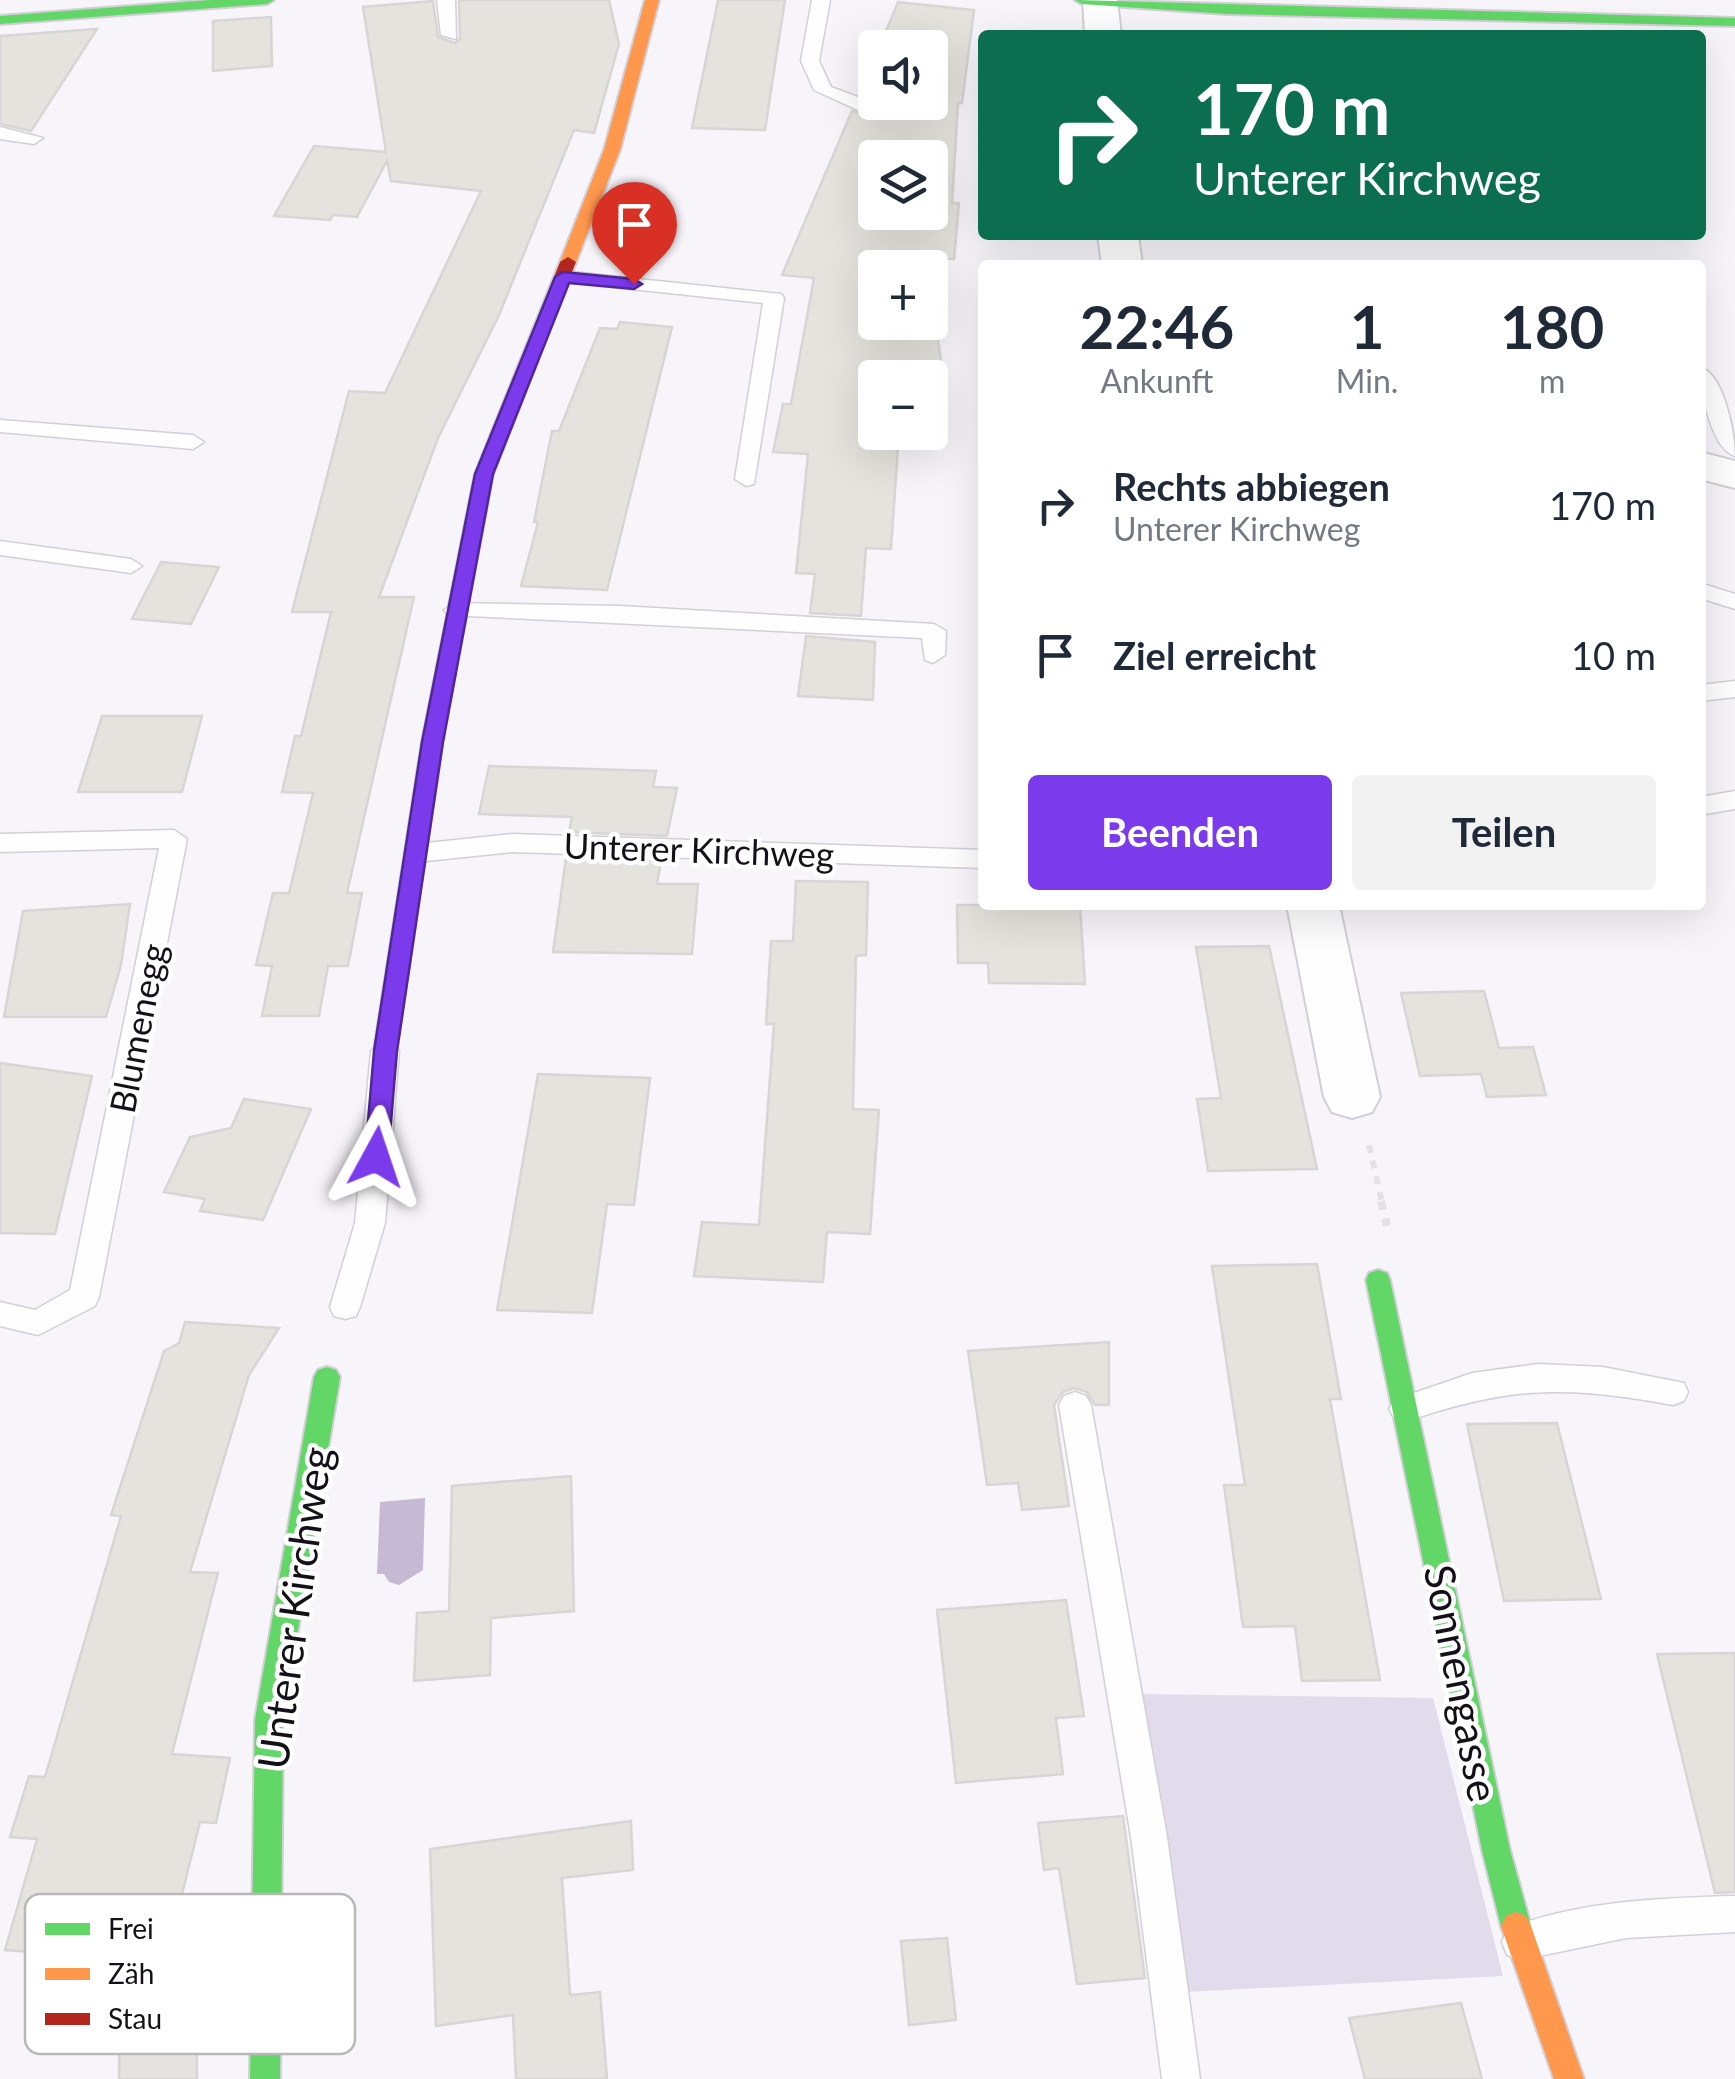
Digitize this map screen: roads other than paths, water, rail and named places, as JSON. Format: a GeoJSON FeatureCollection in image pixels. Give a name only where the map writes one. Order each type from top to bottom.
{"type":"FeatureCollection","features":[{"type":"Feature","properties":{"kind":"street"},"geometry":{"type":"LineString","coordinates":[[0,20],[267,0]]}},
{"type":"Feature","properties":{"kind":"street"},"geometry":{"type":"LineString","coordinates":[[385,1051],[456,610],[484,474],[612,150],[652,0]]}},
{"type":"Feature","properties":{"kind":"street"},"geometry":{"type":"LineString","coordinates":[[1096,9],[1448,8],[1735,22]]}},
{"type":"Feature","properties":{"kind":"street"},"geometry":{"type":"LineString","coordinates":[[1706,468],[1735,476]]}},
{"type":"Feature","properties":{"kind":"street"},"geometry":{"type":"LineString","coordinates":[[1313,910],[1352,1097]]}},
{"type":"Feature","properties":{"kind":"street","name":"Sonnengasse"},"geometry":{"type":"LineString","coordinates":[[1378,1280],[1496,1850],[1520,1942],[1569,2079]]}},
{"type":"Feature","properties":{"kind":"street","name":"Unterer Kirchweg"},"geometry":{"type":"LineString","coordinates":[[267,1894],[269,1720],[326,1377]]}},
{"type":"Feature","properties":{"kind":"street","name":"Unterer Kirchweg"},"geometry":{"type":"LineString","coordinates":[[264,2054],[264,2079]]}},
{"type":"Feature","properties":{"kind":"lane"},"geometry":{"type":"LineString","coordinates":[[446,0],[450,36]]}},
{"type":"Feature","properties":{"kind":"lane"},"geometry":{"type":"LineString","coordinates":[[821,0],[810,61],[823,90],[858,105]]}},
{"type":"Feature","properties":{"kind":"lane"},"geometry":{"type":"LineString","coordinates":[[0,133],[34,138]]}},
{"type":"Feature","properties":{"kind":"lane"},"geometry":{"type":"LineString","coordinates":[[563,277],[774,298],[746,479]]}},
{"type":"Feature","properties":{"kind":"lane"},"geometry":{"type":"LineString","coordinates":[[1706,386],[1735,449]]}},
{"type":"Feature","properties":{"kind":"lane"},"geometry":{"type":"LineString","coordinates":[[0,426],[193,442]]}},
{"type":"Feature","properties":{"kind":"lane"},"geometry":{"type":"LineString","coordinates":[[0,548],[130,566]]}},
{"type":"Feature","properties":{"kind":"lane"},"geometry":{"type":"LineString","coordinates":[[1706,592],[1735,602]]}},
{"type":"Feature","properties":{"kind":"lane"},"geometry":{"type":"LineString","coordinates":[[456,610],[620,613],[934,631],[934,655]]}},
{"type":"Feature","properties":{"kind":"lane"},"geometry":{"type":"LineString","coordinates":[[1706,693],[1735,689]]}},
{"type":"Feature","properties":{"kind":"lane"},"geometry":{"type":"LineString","coordinates":[[1706,805],[1735,800]]}},
{"type":"Feature","properties":{"kind":"lane","name":"Blumenegg"},"geometry":{"type":"LineString","coordinates":[[0,843],[174,839],[84,1298],[38,1323],[0,1314]]}},
{"type":"Feature","properties":{"kind":"lane","name":"Unterer Kirchweg"},"geometry":{"type":"LineString","coordinates":[[417,853],[512,844],[978,858]]}},
{"type":"Feature","properties":{"kind":"lane"},"geometry":{"type":"LineString","coordinates":[[345,1306],[370,1223],[385,1051]]}},
{"type":"Feature","properties":{"kind":"lane"},"geometry":{"type":"LineString","coordinates":[[1406,1408],[1440,1393],[1522,1375],[1601,1377],[1673,1392]]}},
{"type":"Feature","properties":{"kind":"lane"},"geometry":{"type":"LineString","coordinates":[[1075,1405],[1143,1798],[1181,2079]]}},
{"type":"Feature","properties":{"kind":"lane"},"geometry":{"type":"LineString","coordinates":[[1520,1942],[1555,1932],[1687,1914],[1735,1914]]}}]}
